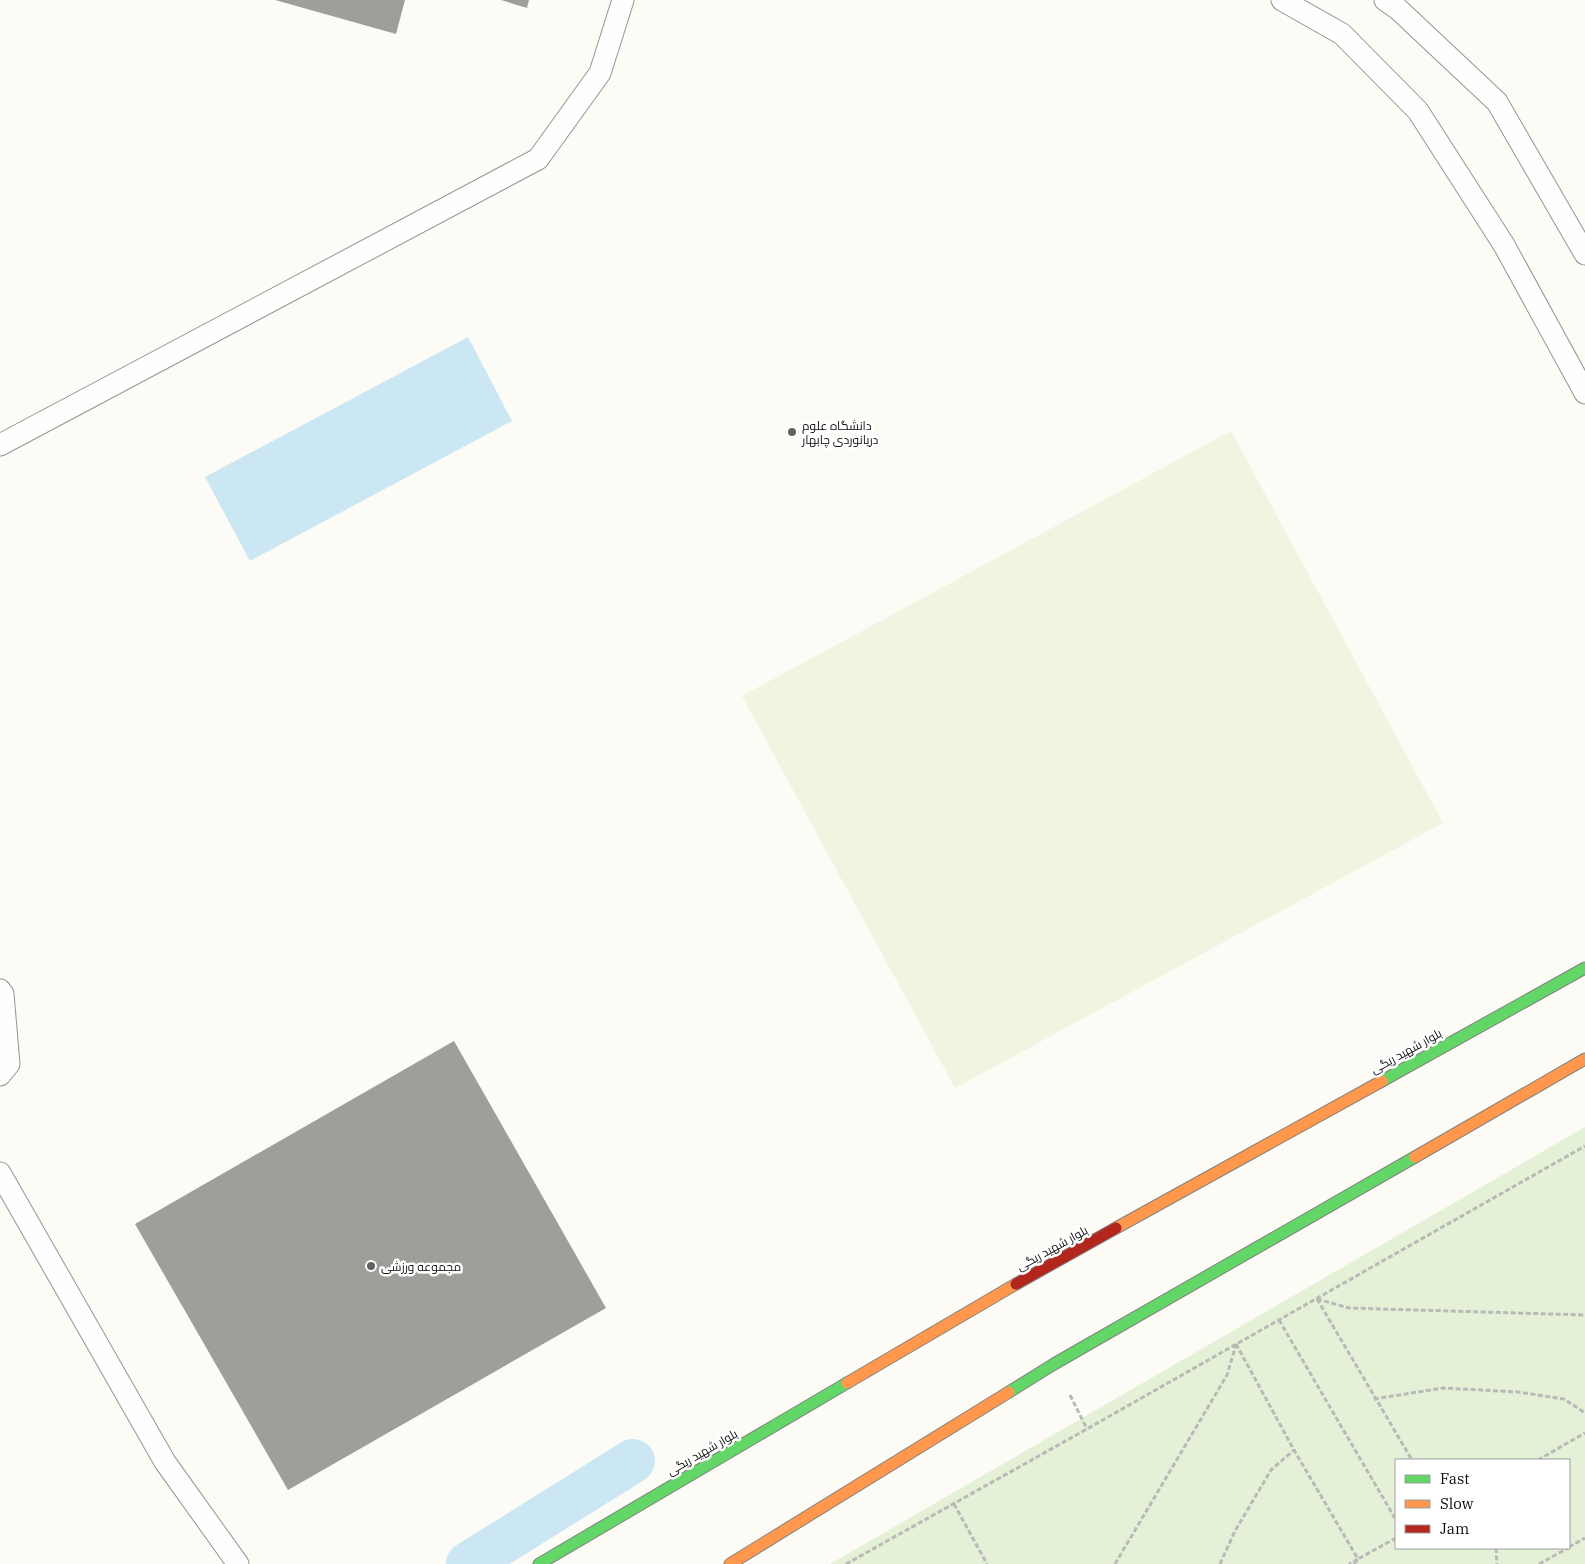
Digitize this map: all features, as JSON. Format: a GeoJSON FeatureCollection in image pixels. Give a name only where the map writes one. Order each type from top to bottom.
{"type":"FeatureCollection","features":[{"type":"Feature","properties":{"kind":"highway","name":"بلوار شهید ریگی"},"geometry":{"type":"LineString","coordinates":[[539,1564],[1012,1286],[1585,968]]}},
{"type":"Feature","properties":{"kind":"highway"},"geometry":{"type":"LineString","coordinates":[[730,1564],[1054,1364],[1585,1059]]}},
{"type":"Feature","properties":{"kind":"lane"},"geometry":{"type":"LineString","coordinates":[[0,445],[538,159],[600,74],[623,0]]}},
{"type":"Feature","properties":{"kind":"lane"},"geometry":{"type":"LineString","coordinates":[[1282,0],[1342,34],[1418,111],[1504,245],[1585,393]]}},
{"type":"Feature","properties":{"kind":"lane"},"geometry":{"type":"LineString","coordinates":[[1385,0],[1398,8],[1497,102],[1585,254]]}},
{"type":"Feature","properties":{"kind":"lane"},"geometry":{"type":"LineString","coordinates":[[0,990],[3,994],[9,1064],[0,1075]]}},
{"type":"Feature","properties":{"kind":"lane"},"geometry":{"type":"LineString","coordinates":[[0,1173],[165,1462],[238,1564]]}},
{"type":"Feature","properties":{"kind":"path"},"geometry":{"type":"LineString","coordinates":[[846,1564],[1585,1146]]}},
{"type":"Feature","properties":{"kind":"path"},"geometry":{"type":"LineString","coordinates":[[1317,1299],[1348,1308],[1585,1315]]}},
{"type":"Feature","properties":{"kind":"path"},"geometry":{"type":"LineString","coordinates":[[1317,1299],[1374,1399],[1411,1459]]}},
{"type":"Feature","properties":{"kind":"path"},"geometry":{"type":"LineString","coordinates":[[1279,1320],[1395,1518]]}},
{"type":"Feature","properties":{"kind":"path"},"geometry":{"type":"LineString","coordinates":[[1236,1344],[1294,1450],[1358,1559]]}},
{"type":"Feature","properties":{"kind":"path"},"geometry":{"type":"LineString","coordinates":[[1115,1564],[1226,1375],[1236,1344]]}},
{"type":"Feature","properties":{"kind":"path"},"geometry":{"type":"LineString","coordinates":[[1374,1399],[1443,1388],[1518,1392],[1564,1399],[1585,1413]]}},
{"type":"Feature","properties":{"kind":"path"},"geometry":{"type":"LineString","coordinates":[[1540,1459],[1585,1433]]}},
{"type":"Feature","properties":{"kind":"path"},"geometry":{"type":"LineString","coordinates":[[1220,1564],[1235,1530],[1271,1470],[1294,1450]]}},
{"type":"Feature","properties":{"kind":"path"},"geometry":{"type":"LineString","coordinates":[[954,1504],[987,1564]]}},
{"type":"Feature","properties":{"kind":"path"},"geometry":{"type":"LineString","coordinates":[[1570,1547],[1585,1538]]}},
{"type":"Feature","properties":{"kind":"path"},"geometry":{"type":"LineString","coordinates":[[1349,1564],[1395,1539]]}},
{"type":"Feature","properties":{"kind":"path"},"geometry":{"type":"LineString","coordinates":[[1496,1549],[1497,1564]]}},
{"type":"Feature","properties":{"kind":"path"},"geometry":{"type":"LineString","coordinates":[[1539,1564],[1566,1549]]}},
{"type":"Feature","properties":{"kind":"path"},"geometry":{"type":"LineString","coordinates":[[1354,1564],[1358,1559]]}},
{"type":"Feature","properties":{"kind":"green space"},"geometry":{"type":"Polygon","coordinates":[[[1231,431],[1443,823],[955,1088],[742,696],[1231,431]]]}},
{"type":"Feature","properties":{"kind":"green space"},"geometry":{"type":"Polygon","coordinates":[[[1585,1127],[1585,1564],[830,1564],[1585,1127]]]}},
{"type":"Feature","properties":{"kind":"water"},"geometry":{"type":"Polygon","coordinates":[[[468,337],[512,421],[250,561],[205,477],[468,337]]]}},
{"type":"Feature","properties":{"kind":"building"},"geometry":{"type":"Polygon","coordinates":[[[275,0],[405,0],[396,34],[275,0]]]}},
{"type":"Feature","properties":{"kind":"building"},"geometry":{"type":"Polygon","coordinates":[[[501,0],[529,0],[527,8],[501,0]]]}},
{"type":"Feature","properties":{"kind":"building","name":"مجموعه ورزشی"},"geometry":{"type":"Polygon","coordinates":[[[454,1041],[606,1308],[288,1490],[135,1224],[454,1041]]]}},
{"type":"Feature","properties":{"kind":"waterway"},"geometry":{"type":"LineString","coordinates":[[468,1564],[633,1461]]}},
{"type":"Feature","properties":{"kind":"traffic: fast"},"geometry":{"type":"LineString","coordinates":[[1382,1081],[1585,968]]}},
{"type":"Feature","properties":{"kind":"traffic: fast"},"geometry":{"type":"LineString","coordinates":[[1009,1392],[1054,1364],[1415,1157]]}},
{"type":"Feature","properties":{"kind":"traffic: fast"},"geometry":{"type":"LineString","coordinates":[[539,1564],[847,1383]]}},
{"type":"Feature","properties":{"kind":"traffic: slow"},"geometry":{"type":"LineString","coordinates":[[1415,1157],[1585,1059]]}},
{"type":"Feature","properties":{"kind":"traffic: slow"},"geometry":{"type":"LineString","coordinates":[[1116,1228],[1382,1081]]}},
{"type":"Feature","properties":{"kind":"traffic: slow"},"geometry":{"type":"LineString","coordinates":[[847,1383],[1016,1284]]}},
{"type":"Feature","properties":{"kind":"traffic: slow"},"geometry":{"type":"LineString","coordinates":[[730,1564],[1009,1392]]}},
{"type":"Feature","properties":{"kind":"traffic: jam"},"geometry":{"type":"LineString","coordinates":[[1016,1284],[1116,1228]]}},
{"type":"Feature","properties":{"kind":"place","name":"دانشگاه علوم دریانوردی چابهار"},"geometry":{"type":"Point","coordinates":[792,432]}},
{"type":"Feature","properties":{"kind":"place","name":"مجموعه ورزشی"},"geometry":{"type":"Point","coordinates":[371,1266]}}]}
